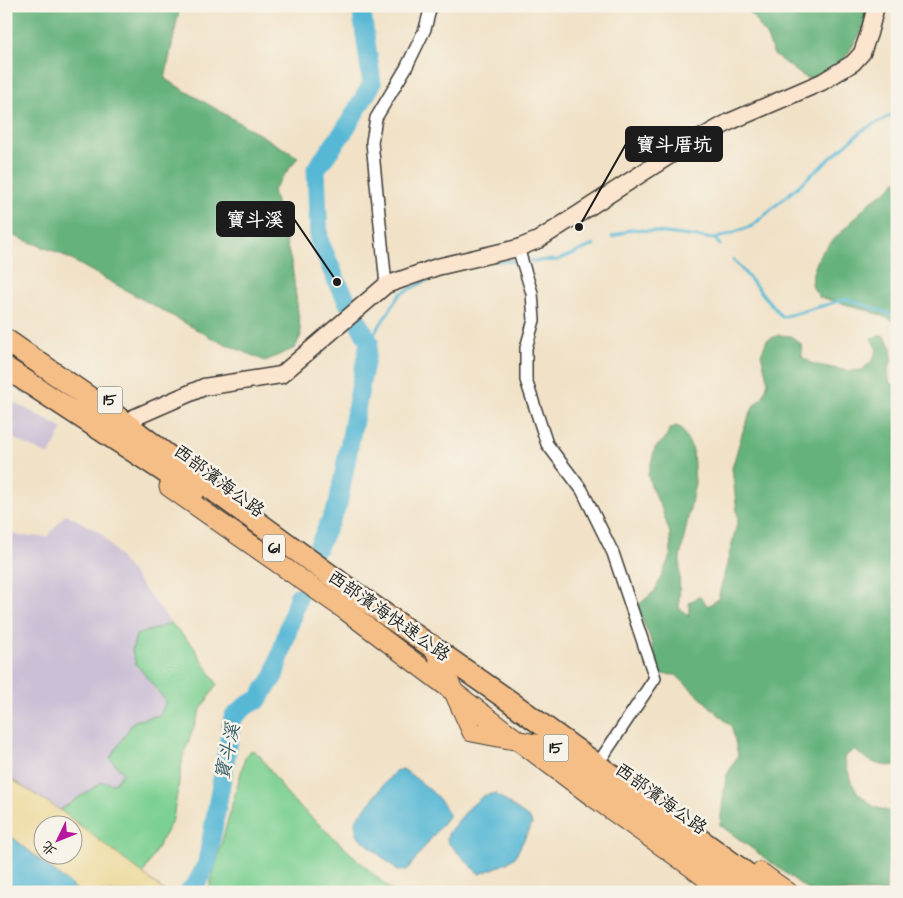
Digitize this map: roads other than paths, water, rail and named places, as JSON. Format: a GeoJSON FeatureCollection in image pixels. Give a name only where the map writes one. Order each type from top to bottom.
{"type":"FeatureCollection","features":[{"type":"Feature","properties":{"kind":"highway","name":"西部濱海快速公路"},"geometry":{"type":"LineString","coordinates":[[6,340],[116,416],[202,489]]}},
{"type":"Feature","properties":{"kind":"highway","name":"西部濱海快速公路"},"geometry":{"type":"LineString","coordinates":[[6,368],[202,489],[353,598],[746,892]]}},
{"type":"Feature","properties":{"kind":"highway","name":"西部濱海快速公路"},"geometry":{"type":"LineString","coordinates":[[353,598],[516,706],[772,892]]}},
{"type":"Feature","properties":{"kind":"main road","name":"西部濱海公路"},"geometry":{"type":"LineString","coordinates":[[6,328],[134,418],[360,586],[426,632],[472,732],[603,756],[788,892]]}},
{"type":"Feature","properties":{"kind":"main road","name":"西部濱海公路"},"geometry":{"type":"LineString","coordinates":[[6,378],[190,501],[345,610],[723,892]]}},
{"type":"Feature","properties":{"kind":"street"},"geometry":{"type":"LineString","coordinates":[[385,286],[372,142],[376,118],[406,68],[425,29],[431,6]]}},
{"type":"Feature","properties":{"kind":"street"},"geometry":{"type":"LineString","coordinates":[[134,418],[204,387],[281,375],[385,286],[437,267],[518,248],[538,240],[672,154],[729,122],[822,82],[853,63],[862,53],[870,34],[876,6]]}},
{"type":"Feature","properties":{"kind":"street"},"geometry":{"type":"LineString","coordinates":[[518,248],[532,293],[534,320],[526,348],[526,380],[547,444],[582,490],[613,553],[655,678],[603,756]]}},
{"type":"Feature","properties":{"kind":"water"},"geometry":{"type":"Polygon","coordinates":[[[403,769],[441,801],[449,815],[407,870],[398,871],[357,835],[355,821],[395,771],[403,769]]]}},
{"type":"Feature","properties":{"kind":"water"},"geometry":{"type":"Polygon","coordinates":[[[496,794],[530,819],[532,824],[515,857],[507,863],[480,874],[448,843],[447,838],[449,832],[469,808],[483,796],[496,794]]]}},
{"type":"Feature","properties":{"kind":"water"},"geometry":{"type":"Polygon","coordinates":[[[6,832],[32,853],[32,866],[47,866],[79,892],[6,892],[6,832]]]}},
{"type":"Feature","properties":{"kind":"waterway","name":"寶斗溪"},"geometry":{"type":"LineString","coordinates":[[318,547],[338,504],[369,342],[337,282],[319,240],[316,169],[344,131],[372,84],[361,6]]}},
{"type":"Feature","properties":{"kind":"waterway"},"geometry":{"type":"LineString","coordinates":[[612,237],[632,229],[715,239],[752,226],[863,130],[897,112]]}},
{"type":"Feature","properties":{"kind":"waterway"},"geometry":{"type":"LineString","coordinates":[[715,239],[720,245]]}},
{"type":"Feature","properties":{"kind":"waterway"},"geometry":{"type":"LineString","coordinates":[[531,261],[558,260],[594,245]]}},
{"type":"Feature","properties":{"kind":"waterway"},"geometry":{"type":"LineString","coordinates":[[733,259],[782,317],[847,299],[897,316]]}},
{"type":"Feature","properties":{"kind":"waterway"},"geometry":{"type":"LineString","coordinates":[[494,261],[513,261]]}},
{"type":"Feature","properties":{"kind":"waterway"},"geometry":{"type":"LineString","coordinates":[[369,342],[400,294],[438,275]]}},
{"type":"Feature","properties":{"kind":"waterway","name":"寶斗溪"},"geometry":{"type":"LineString","coordinates":[[189,892],[198,881],[207,863],[233,717],[247,705],[258,700],[274,676],[298,597]]}},
{"type":"Feature","properties":{"kind":"place","name":"寶斗厝坑"},"geometry":{"type":"Point","coordinates":[579,227]}},
{"type":"Feature","properties":{"kind":"place","name":"寶斗溪"},"geometry":{"type":"Point","coordinates":[337,282]}}]}
